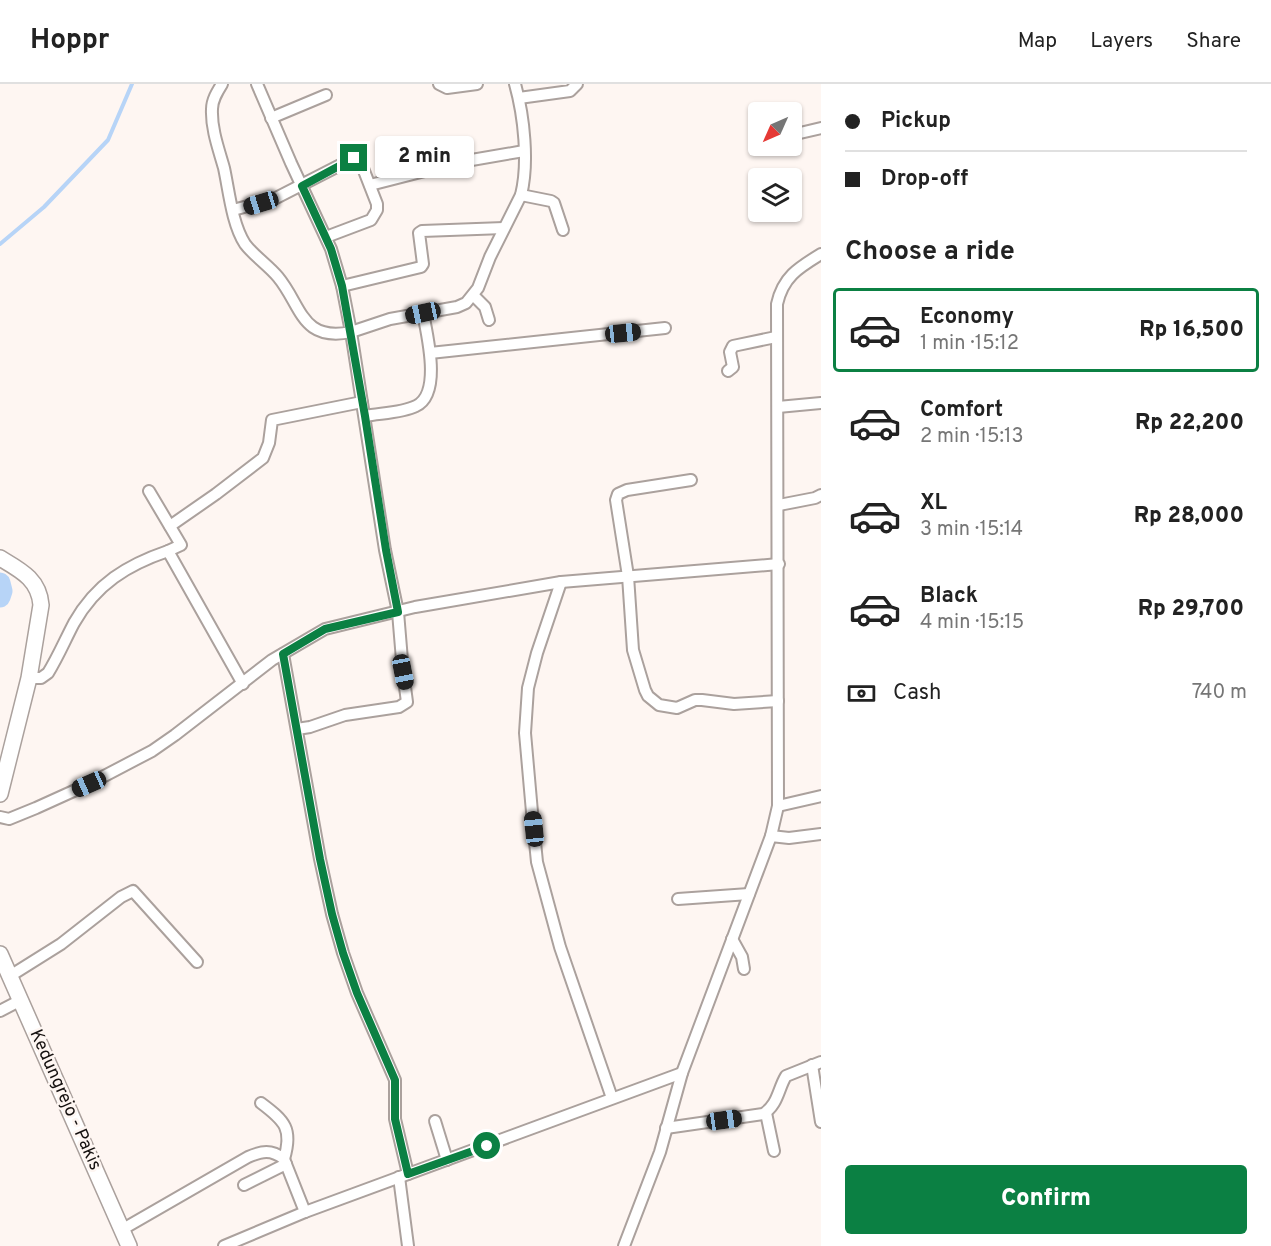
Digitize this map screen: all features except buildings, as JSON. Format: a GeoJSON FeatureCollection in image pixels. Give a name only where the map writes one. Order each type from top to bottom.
{"type":"FeatureCollection","features":[{"type":"Feature","properties":{"kind":"main road"},"geometry":{"type":"LineString","coordinates":[[0,794],[29,678],[40,616],[40,594],[33,581],[1,558]]}},
{"type":"Feature","properties":{"kind":"main road","name":"Kedungrejo - Pakis"},"geometry":{"type":"LineString","coordinates":[[4,965],[129,1246]]}},
{"type":"Feature","properties":{"kind":"street"},"geometry":{"type":"LineString","coordinates":[[222,84],[213,102],[212,118],[233,210],[246,244],[278,277],[305,319],[318,331],[332,334],[351,332],[390,319],[462,306],[474,296],[521,195],[525,173],[524,152],[519,98],[515,84]]}},
{"type":"Feature","properties":{"kind":"street"},"geometry":{"type":"LineString","coordinates":[[257,84],[326,237],[342,286],[398,612],[403,672],[408,700],[406,704],[345,715],[297,729]]}},
{"type":"Feature","properties":{"kind":"street"},"geometry":{"type":"LineString","coordinates":[[439,84],[447,88],[477,84]]}},
{"type":"Feature","properties":{"kind":"street"},"geometry":{"type":"LineString","coordinates":[[519,98],[570,91],[577,84]]}},
{"type":"Feature","properties":{"kind":"street"},"geometry":{"type":"LineString","coordinates":[[271,118],[326,95]]}},
{"type":"Feature","properties":{"kind":"street"},"geometry":{"type":"LineString","coordinates":[[802,133],[821,128]]}},
{"type":"Feature","properties":{"kind":"street"},"geometry":{"type":"LineString","coordinates":[[370,185],[460,162],[524,152]]}},
{"type":"Feature","properties":{"kind":"street"},"geometry":{"type":"LineString","coordinates":[[233,210],[274,199],[354,158],[359,158],[377,204],[374,217],[326,237]]}},
{"type":"Feature","properties":{"kind":"street"},"geometry":{"type":"LineString","coordinates":[[521,195],[554,203],[563,230]]}},
{"type":"Feature","properties":{"kind":"street"},"geometry":{"type":"LineString","coordinates":[[342,286],[421,267],[423,264],[418,233],[422,231],[504,228]]}},
{"type":"Feature","properties":{"kind":"street"},"geometry":{"type":"LineString","coordinates":[[624,1246],[660,1152],[682,1073],[771,836],[778,806],[777,304],[782,286],[794,272],[821,255]]}},
{"type":"Feature","properties":{"kind":"street"},"geometry":{"type":"LineString","coordinates":[[474,296],[484,307],[489,320]]}},
{"type":"Feature","properties":{"kind":"street"},"geometry":{"type":"LineString","coordinates":[[365,416],[410,408],[425,399],[430,388],[430,353],[423,313]]}},
{"type":"Feature","properties":{"kind":"street"},"geometry":{"type":"LineString","coordinates":[[430,353],[665,328]]}},
{"type":"Feature","properties":{"kind":"street"},"geometry":{"type":"LineString","coordinates":[[728,371],[733,367],[730,352],[733,346],[776,337]]}},
{"type":"Feature","properties":{"kind":"street"},"geometry":{"type":"LineString","coordinates":[[170,526],[263,458],[269,443],[272,420],[362,402]]}},
{"type":"Feature","properties":{"kind":"street"},"geometry":{"type":"LineString","coordinates":[[777,406],[821,403]]}},
{"type":"Feature","properties":{"kind":"street"},"geometry":{"type":"LineString","coordinates":[[691,480],[627,490],[618,494],[616,500],[628,576],[633,650],[645,690],[658,705],[677,708],[695,700],[734,704],[778,701]]}},
{"type":"Feature","properties":{"kind":"street"},"geometry":{"type":"LineString","coordinates":[[29,678],[41,678],[48,673],[75,622],[103,585],[146,558],[181,545],[149,491]]}},
{"type":"Feature","properties":{"kind":"street"},"geometry":{"type":"LineString","coordinates":[[778,505],[821,495]]}},
{"type":"Feature","properties":{"kind":"street"},"geometry":{"type":"LineString","coordinates":[[168,551],[243,684]]}},
{"type":"Feature","properties":{"kind":"street"},"geometry":{"type":"LineString","coordinates":[[0,817],[9,819],[36,808],[145,755],[163,744],[278,657],[325,629],[398,612],[561,582],[779,564]]}},
{"type":"Feature","properties":{"kind":"street"},"geometry":{"type":"LineString","coordinates":[[561,582],[537,653],[528,688],[525,733],[532,812],[537,862],[557,938],[612,1098]]}},
{"type":"Feature","properties":{"kind":"street"},"geometry":{"type":"LineString","coordinates":[[278,657],[297,729],[332,914],[357,993],[395,1080],[395,1119],[404,1176],[408,1246]]}},
{"type":"Feature","properties":{"kind":"street"},"geometry":{"type":"LineString","coordinates":[[778,806],[821,796]]}},
{"type":"Feature","properties":{"kind":"street"},"geometry":{"type":"LineString","coordinates":[[771,836],[789,838],[821,834]]}},
{"type":"Feature","properties":{"kind":"street"},"geometry":{"type":"LineString","coordinates":[[4,965],[61,944],[130,891],[135,892],[197,962]]}},
{"type":"Feature","properties":{"kind":"street"},"geometry":{"type":"LineString","coordinates":[[678,899],[749,894]]}},
{"type":"Feature","properties":{"kind":"street"},"geometry":{"type":"LineString","coordinates":[[732,939],[742,957],[744,969]]}},
{"type":"Feature","properties":{"kind":"street"},"geometry":{"type":"LineString","coordinates":[[0,1011],[21,1000]]}},
{"type":"Feature","properties":{"kind":"street"},"geometry":{"type":"LineString","coordinates":[[666,1128],[766,1113],[779,1095],[786,1076],[817,1064],[821,1122]]}},
{"type":"Feature","properties":{"kind":"street"},"geometry":{"type":"LineString","coordinates":[[224,1246],[305,1212],[682,1073]]}},
{"type":"Feature","properties":{"kind":"street"},"geometry":{"type":"LineString","coordinates":[[244,1185],[285,1162],[289,1143],[287,1131],[278,1118],[261,1103]]}},
{"type":"Feature","properties":{"kind":"street"},"geometry":{"type":"LineString","coordinates":[[766,1113],[774,1151]]}},
{"type":"Feature","properties":{"kind":"street"},"geometry":{"type":"LineString","coordinates":[[435,1121],[447,1160]]}},
{"type":"Feature","properties":{"kind":"street"},"geometry":{"type":"LineString","coordinates":[[123,1229],[265,1151],[273,1152],[285,1162],[305,1212]]}},
{"type":"Feature","properties":{"kind":"waterway"},"geometry":{"type":"LineString","coordinates":[[0,244],[44,207],[108,140],[132,84]]}},
{"type":"Feature","properties":{"kind":"waterway"},"geometry":{"type":"LineString","coordinates":[[0,583],[2,591],[0,597]]}},
{"type":"Feature","properties":{"kind":"route"},"geometry":{"type":"LineString","coordinates":[[354,158],[302,186],[331,249],[342,286],[398,612],[325,629],[306,638],[283,654],[332,914],[357,993],[395,1080],[395,1119],[408,1174],[487,1146]]}}]}
